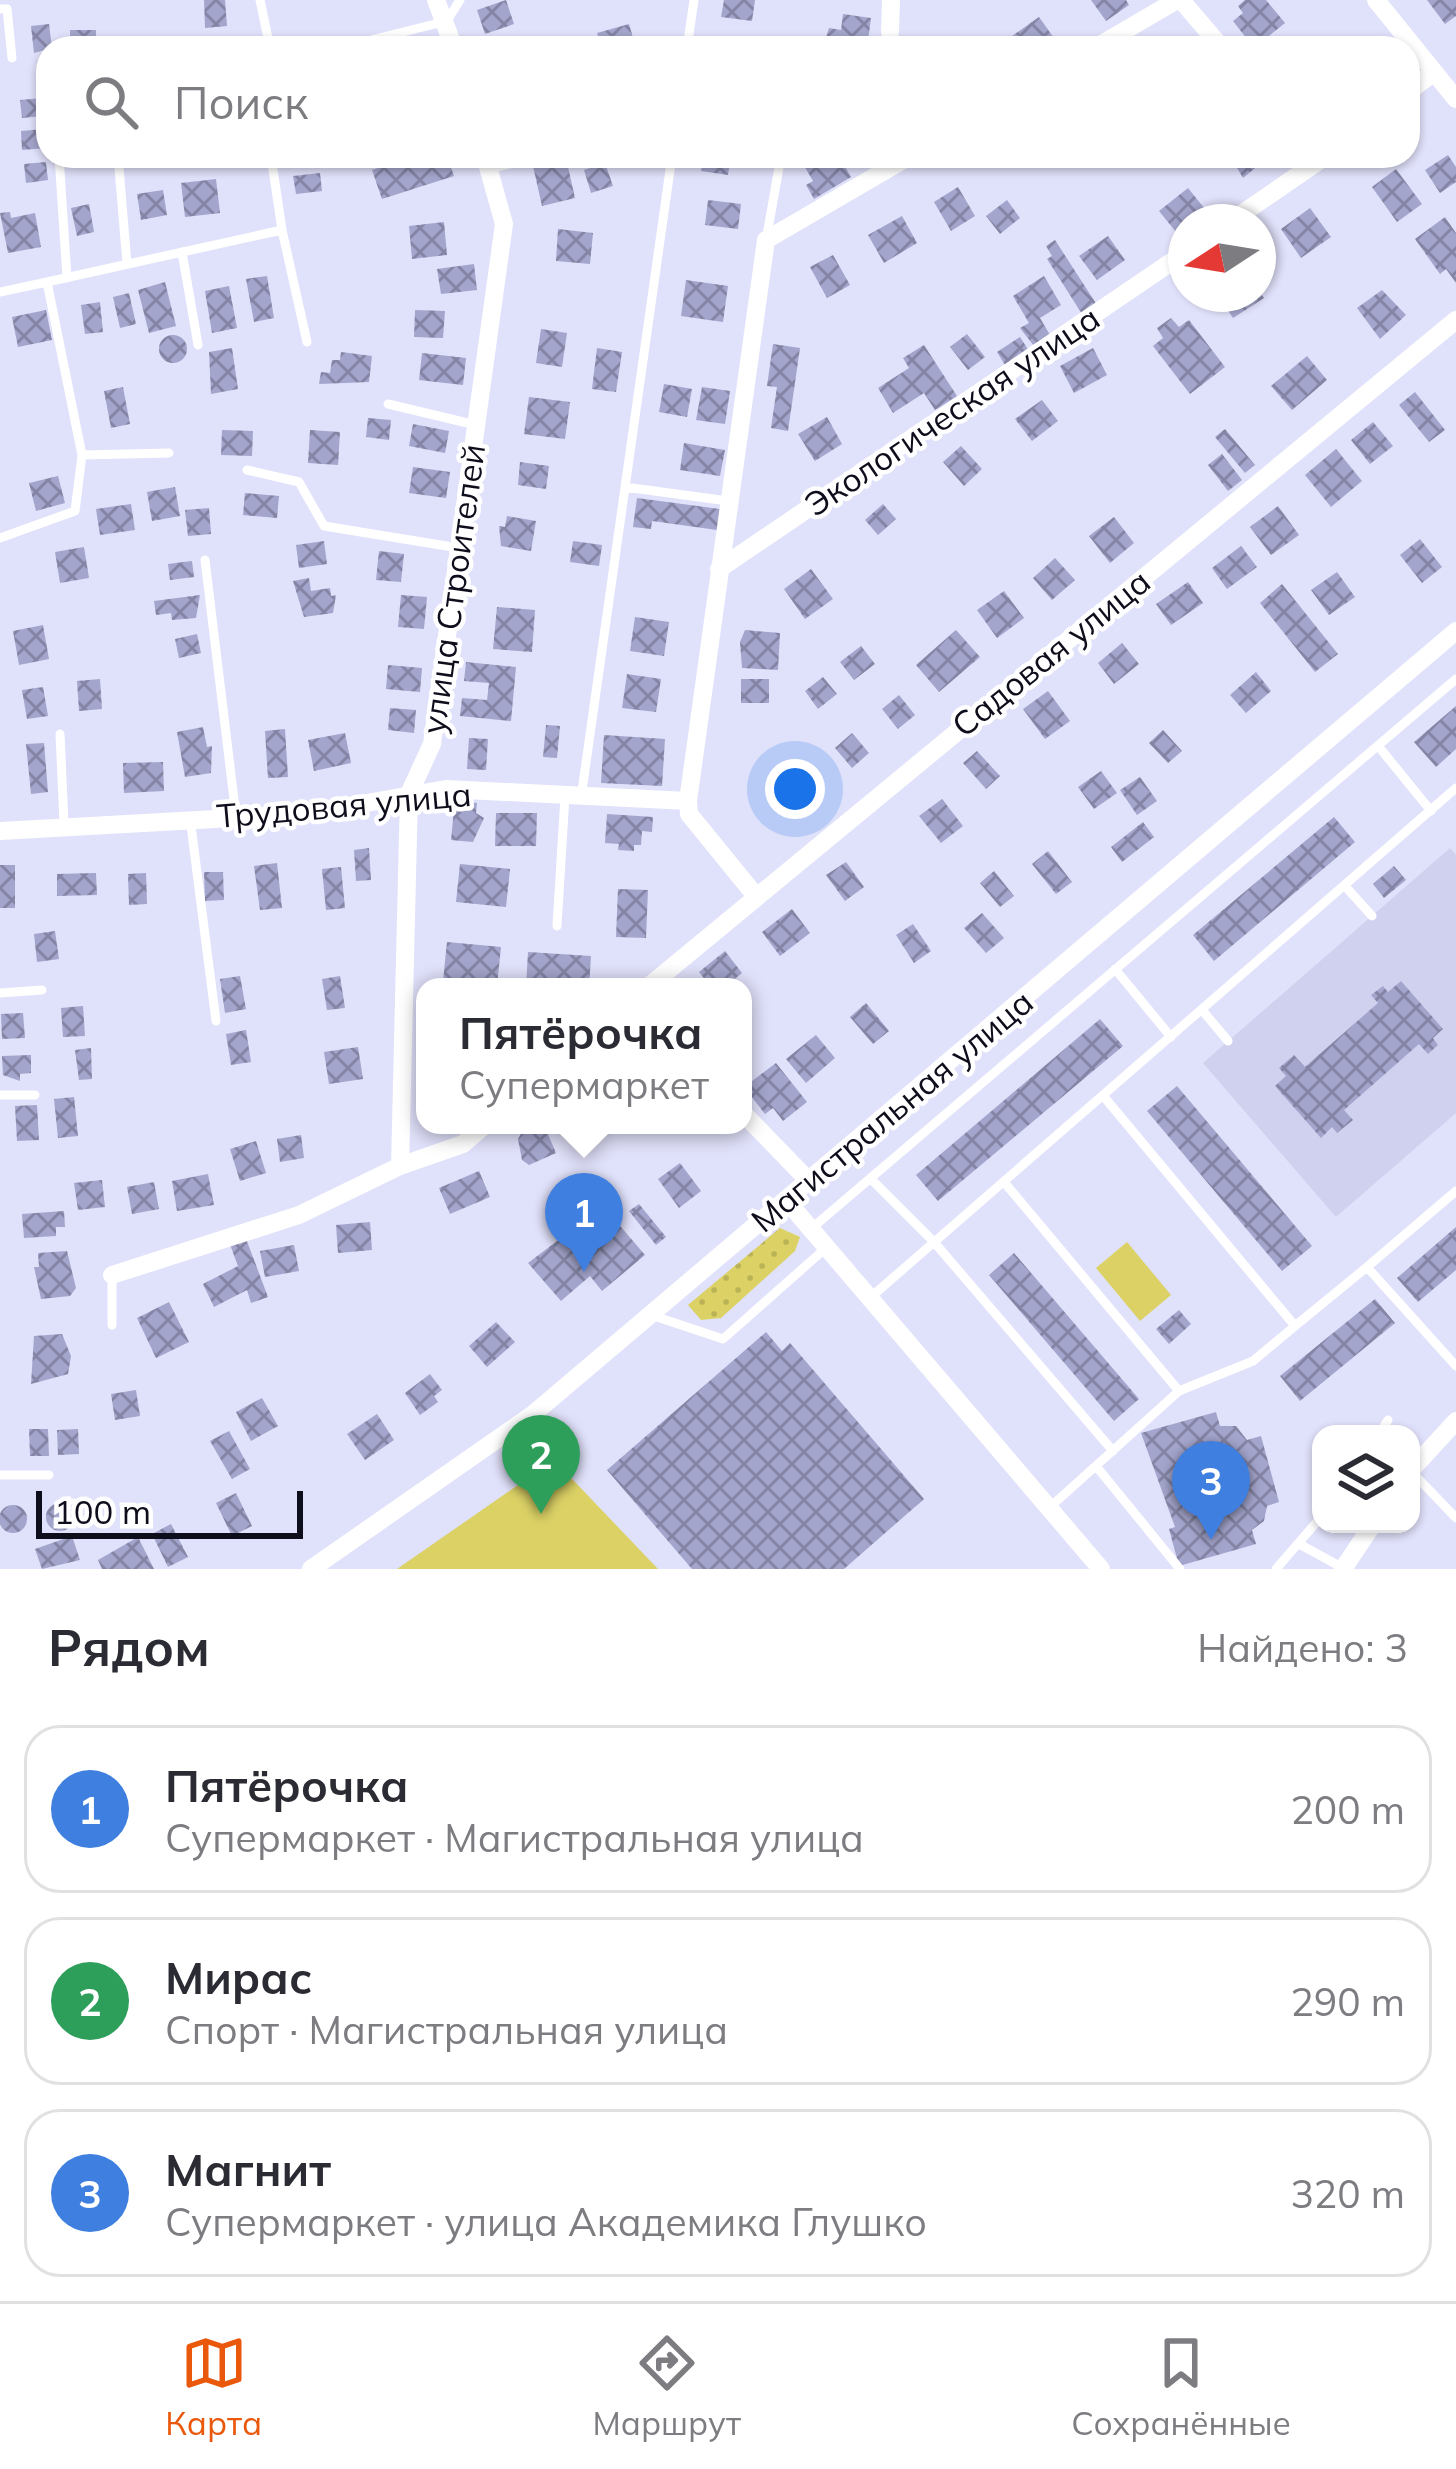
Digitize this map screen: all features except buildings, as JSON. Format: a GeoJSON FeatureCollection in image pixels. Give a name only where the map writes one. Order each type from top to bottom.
{"type":"FeatureCollection","features":[{"type":"Feature","properties":{"kind":"street"},"geometry":{"type":"LineString","coordinates":[[436,0],[450,36]]}},
{"type":"Feature","properties":{"kind":"street"},"geometry":{"type":"LineString","coordinates":[[890,32],[891,0]]}},
{"type":"Feature","properties":{"kind":"street"},"geometry":{"type":"LineString","coordinates":[[1116,36],[1179,0],[1211,36]]}},
{"type":"Feature","properties":{"kind":"street"},"geometry":{"type":"LineString","coordinates":[[1376,0],[1405,36]]}},
{"type":"Feature","properties":{"kind":"street"},"geometry":{"type":"LineString","coordinates":[[1420,55],[1456,99]]}},
{"type":"Feature","properties":{"kind":"street"},"geometry":{"type":"LineString","coordinates":[[1420,83],[1434,72]]}},
{"type":"Feature","properties":{"kind":"street","name":"улица Строителей"},"geometry":{"type":"LineString","coordinates":[[400,1166],[409,794],[432,744],[504,224],[488,168]]}},
{"type":"Feature","properties":{"kind":"street"},"geometry":{"type":"LineString","coordinates":[[755,896],[689,814],[688,801],[766,240],[889,168]]}},
{"type":"Feature","properties":{"kind":"street"},"geometry":{"type":"LineString","coordinates":[[1255,204],[1305,168]]}},
{"type":"Feature","properties":{"kind":"street","name":"Экологическая улица"},"geometry":{"type":"LineString","coordinates":[[718,569],[1168,264]]}},
{"type":"Feature","properties":{"kind":"street","name":"Садовая улица"},"geometry":{"type":"LineString","coordinates":[[661,978],[1456,320]]}},
{"type":"Feature","properties":{"kind":"street","name":"Магистральная улица"},"geometry":{"type":"LineString","coordinates":[[311,1569],[532,1415],[1456,631]]}},
{"type":"Feature","properties":{"kind":"street","name":"Трудовая улица"},"geometry":{"type":"LineString","coordinates":[[0,831],[304,814],[446,789],[688,801]]}},
{"type":"Feature","properties":{"kind":"street"},"geometry":{"type":"LineString","coordinates":[[752,1122],[808,1180]]}},
{"type":"Feature","properties":{"kind":"street"},"geometry":{"type":"LineString","coordinates":[[112,1274],[299,1215],[400,1166],[463,1144],[475,1134]]}},
{"type":"Feature","properties":{"kind":"street"},"geometry":{"type":"LineString","coordinates":[[787,1201],[1101,1569]]}},
{"type":"Feature","properties":{"kind":"street"},"geometry":{"type":"LineString","coordinates":[[1420,1460],[1456,1421]]}},
{"type":"Feature","properties":{"kind":"street"},"geometry":{"type":"LineString","coordinates":[[1343,1568],[1367,1533]]}},
{"type":"Feature","properties":{"kind":"lane"},"geometry":{"type":"LineString","coordinates":[[260,0],[268,36]]}},
{"type":"Feature","properties":{"kind":"lane"},"geometry":{"type":"LineString","coordinates":[[387,36],[446,21],[460,0]]}},
{"type":"Feature","properties":{"kind":"lane"},"geometry":{"type":"LineString","coordinates":[[689,36],[694,0]]}},
{"type":"Feature","properties":{"kind":"lane"},"geometry":{"type":"LineString","coordinates":[[0,9],[7,9],[12,58]]}},
{"type":"Feature","properties":{"kind":"lane"},"geometry":{"type":"LineString","coordinates":[[60,168],[67,278]]}},
{"type":"Feature","properties":{"kind":"lane"},"geometry":{"type":"LineString","coordinates":[[119,168],[127,264]]}},
{"type":"Feature","properties":{"kind":"lane"},"geometry":{"type":"LineString","coordinates":[[273,168],[307,342]]}},
{"type":"Feature","properties":{"kind":"lane"},"geometry":{"type":"LineString","coordinates":[[557,926],[670,168]]}},
{"type":"Feature","properties":{"kind":"lane"},"geometry":{"type":"LineString","coordinates":[[766,240],[780,168]]}},
{"type":"Feature","properties":{"kind":"lane"},"geometry":{"type":"LineString","coordinates":[[0,292],[282,230]]}},
{"type":"Feature","properties":{"kind":"lane"},"geometry":{"type":"LineString","coordinates":[[182,252],[198,345]]}},
{"type":"Feature","properties":{"kind":"lane"},"geometry":{"type":"LineString","coordinates":[[0,538],[76,511],[82,455],[47,282]]}},
{"type":"Feature","properties":{"kind":"lane"},"geometry":{"type":"LineString","coordinates":[[388,404],[476,425]]}},
{"type":"Feature","properties":{"kind":"lane"},"geometry":{"type":"LineString","coordinates":[[82,455],[170,453]]}},
{"type":"Feature","properties":{"kind":"lane"},"geometry":{"type":"LineString","coordinates":[[247,470],[299,482],[324,526],[459,548]]}},
{"type":"Feature","properties":{"kind":"lane"},"geometry":{"type":"LineString","coordinates":[[625,487],[728,500]]}},
{"type":"Feature","properties":{"kind":"lane"},"geometry":{"type":"LineString","coordinates":[[206,560],[236,817]]}},
{"type":"Feature","properties":{"kind":"lane"},"geometry":{"type":"LineString","coordinates":[[811,1228],[1456,679]]}},
{"type":"Feature","properties":{"kind":"lane"},"geometry":{"type":"LineString","coordinates":[[60,734],[64,824]]}},
{"type":"Feature","properties":{"kind":"lane"},"geometry":{"type":"LineString","coordinates":[[1379,747],[1431,811]]}},
{"type":"Feature","properties":{"kind":"lane"},"geometry":{"type":"LineString","coordinates":[[871,1297],[1456,788]]}},
{"type":"Feature","properties":{"kind":"lane"},"geometry":{"type":"LineString","coordinates":[[190,818],[216,1021]]}},
{"type":"Feature","properties":{"kind":"lane"},"geometry":{"type":"LineString","coordinates":[[1345,886],[1372,916]]}},
{"type":"Feature","properties":{"kind":"lane"},"geometry":{"type":"LineString","coordinates":[[1115,969],[1171,1037]]}},
{"type":"Feature","properties":{"kind":"lane"},"geometry":{"type":"LineString","coordinates":[[0,993],[42,990]]}},
{"type":"Feature","properties":{"kind":"lane"},"geometry":{"type":"LineString","coordinates":[[1202,1010],[1228,1041]]}},
{"type":"Feature","properties":{"kind":"lane"},"geometry":{"type":"LineString","coordinates":[[0,1095],[35,1095]]}},
{"type":"Feature","properties":{"kind":"lane"},"geometry":{"type":"LineString","coordinates":[[1105,1098],[1295,1326]]}},
{"type":"Feature","properties":{"kind":"lane"},"geometry":{"type":"LineString","coordinates":[[871,1179],[934,1242],[1113,1450]]}},
{"type":"Feature","properties":{"kind":"lane"},"geometry":{"type":"LineString","coordinates":[[1004,1182],[1179,1391]]}},
{"type":"Feature","properties":{"kind":"lane"},"geometry":{"type":"LineString","coordinates":[[1049,1508],[1179,1391],[1253,1361],[1456,1191]]}},
{"type":"Feature","properties":{"kind":"lane"},"geometry":{"type":"LineString","coordinates":[[651,1315],[723,1339],[827,1247]]}},
{"type":"Feature","properties":{"kind":"lane"},"geometry":{"type":"LineString","coordinates":[[1367,1267],[1456,1366]]}},
{"type":"Feature","properties":{"kind":"lane"},"geometry":{"type":"LineString","coordinates":[[112,1274],[112,1325]]}},
{"type":"Feature","properties":{"kind":"lane"},"geometry":{"type":"LineString","coordinates":[[532,1415],[557,1445]]}},
{"type":"Feature","properties":{"kind":"lane"},"geometry":{"type":"LineString","coordinates":[[1384,1425],[1388,1420]]}},
{"type":"Feature","properties":{"kind":"lane"},"geometry":{"type":"LineString","coordinates":[[1096,1466],[1180,1569]]}},
{"type":"Feature","properties":{"kind":"lane"},"geometry":{"type":"LineString","coordinates":[[0,1475],[49,1474]]}},
{"type":"Feature","properties":{"kind":"lane"},"geometry":{"type":"LineString","coordinates":[[1420,1480],[1456,1518]]}},
{"type":"Feature","properties":{"kind":"lane"},"geometry":{"type":"LineString","coordinates":[[1276,1569],[1312,1529]]}},
{"type":"Feature","properties":{"kind":"lane"},"geometry":{"type":"LineString","coordinates":[[1301,1545],[1343,1568]]}},
{"type":"Feature","properties":{"kind":"shaded area"},"geometry":{"type":"Polygon","coordinates":[[[1450,848],[1456,855],[1456,1113],[1336,1217],[1203,1063],[1450,848]]]}},
{"type":"Feature","properties":{"kind":"shaded area"},"geometry":{"type":"Polygon","coordinates":[[[780,1228],[800,1237],[795,1251],[721,1318],[701,1320],[688,1305],[780,1228]]]}},
{"type":"Feature","properties":{"kind":"shaded area"},"geometry":{"type":"Polygon","coordinates":[[[1127,1242],[1171,1295],[1140,1321],[1096,1268],[1127,1242]]]}},
{"type":"Feature","properties":{"kind":"shaded area"},"geometry":{"type":"Polygon","coordinates":[[[554,1460],[658,1569],[397,1569],[554,1460]]]}},
{"type":"Feature","properties":{"kind":"place","name":"Пятёрочка"},"geometry":{"type":"Point","coordinates":[584,1272]}},
{"type":"Feature","properties":{"kind":"place","name":"Мирас"},"geometry":{"type":"Point","coordinates":[541,1514]}},
{"type":"Feature","properties":{"kind":"place","name":"Магнит"},"geometry":{"type":"Point","coordinates":[1211,1540]}}]}
